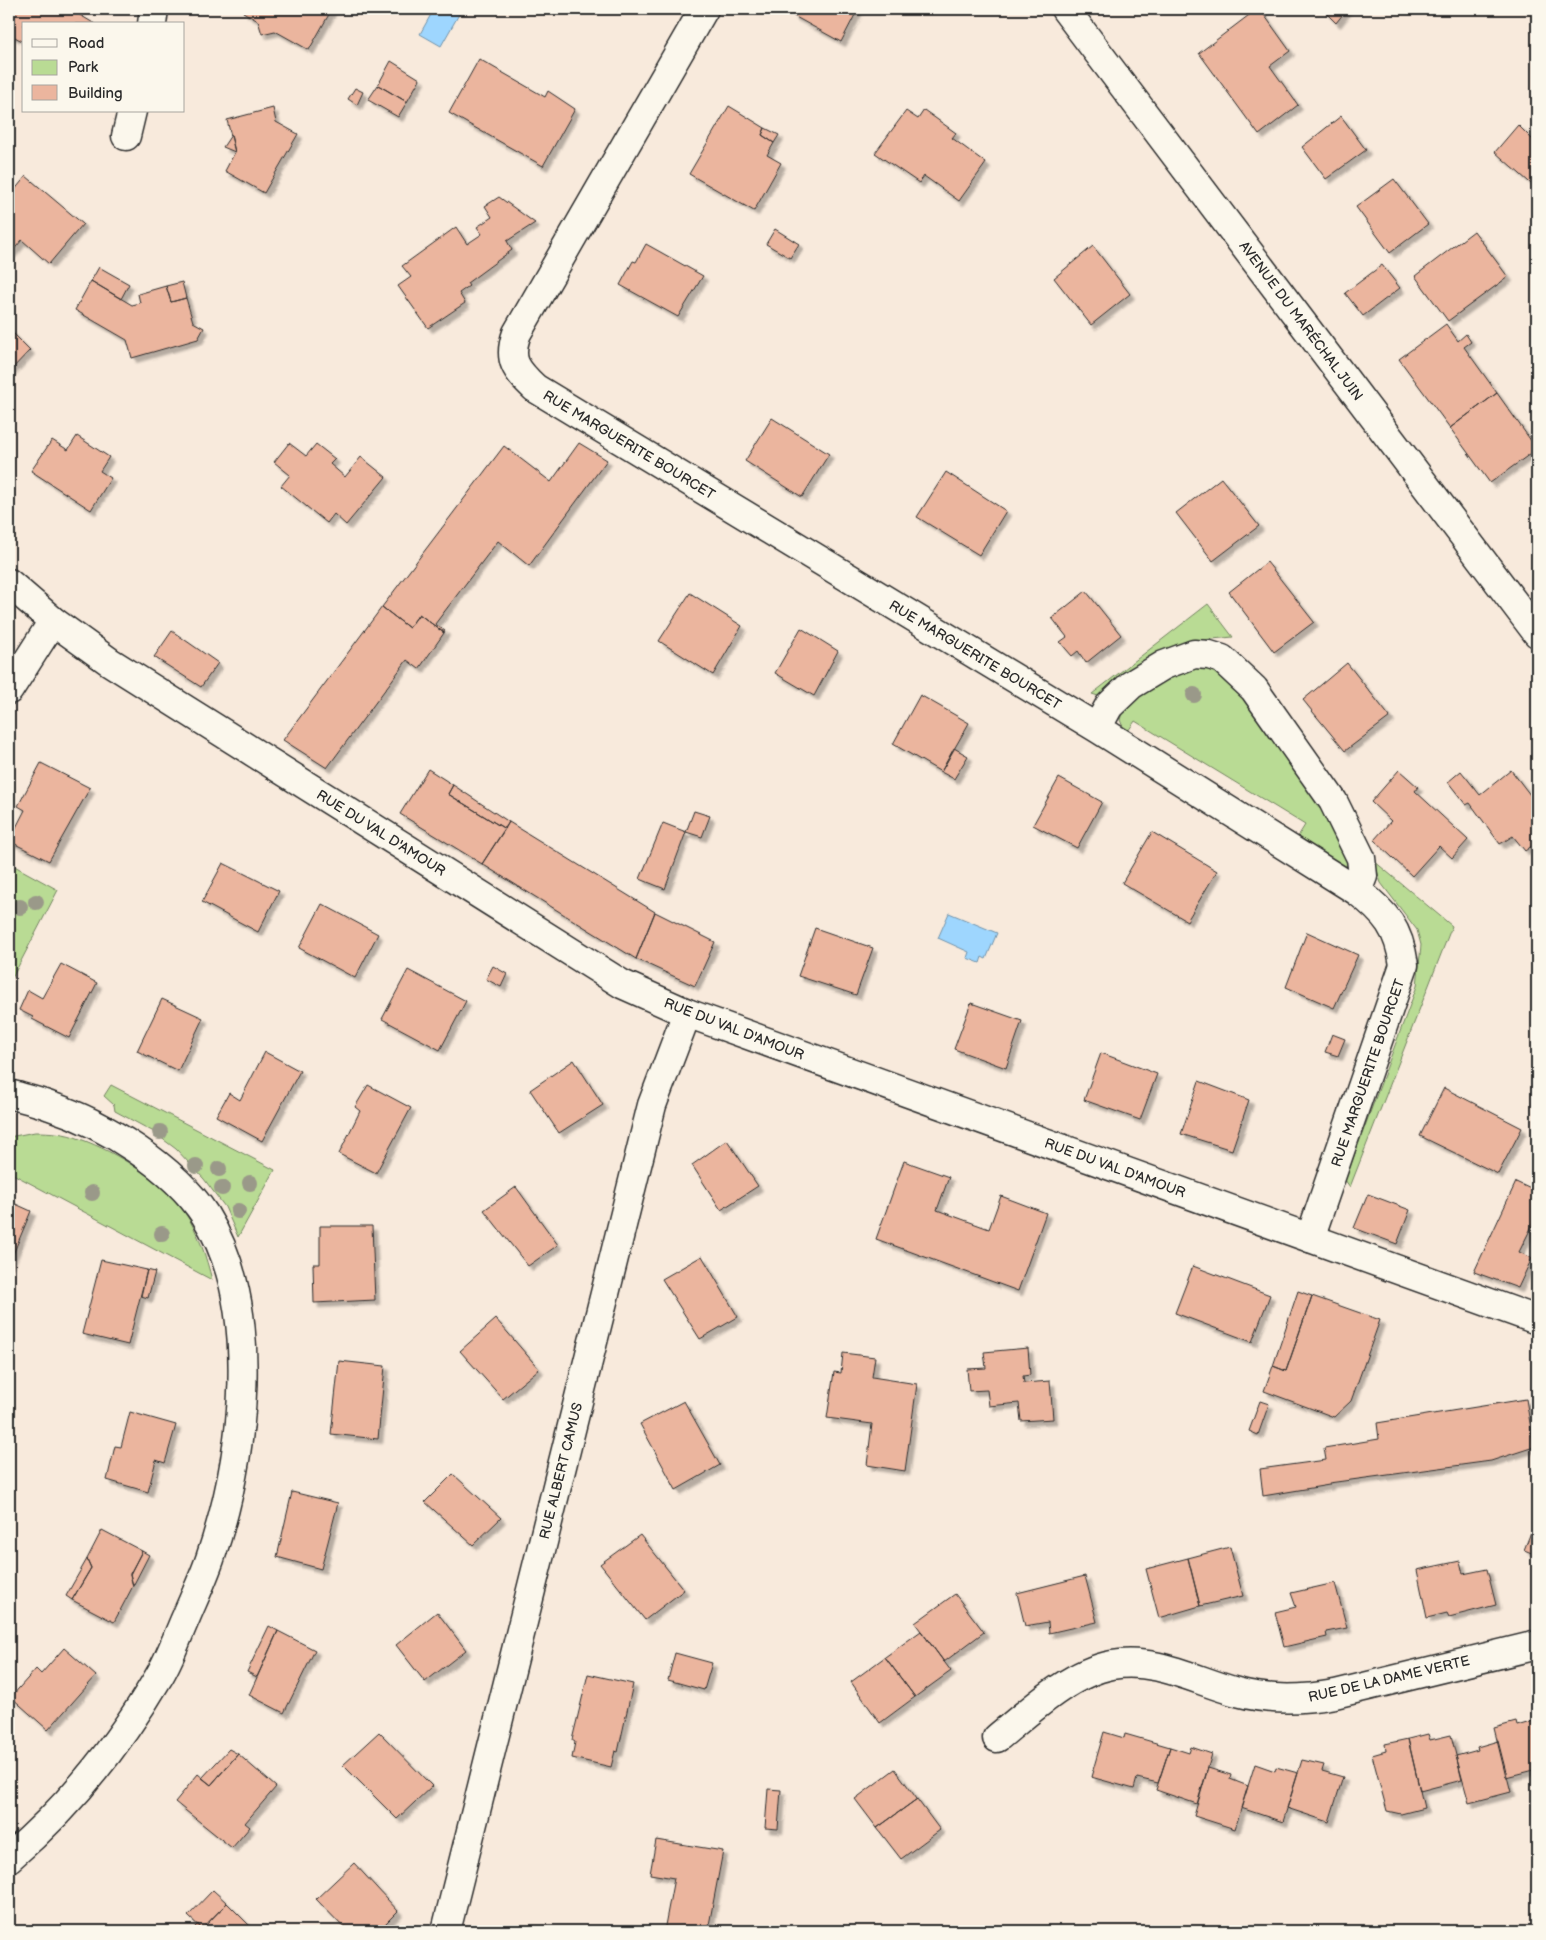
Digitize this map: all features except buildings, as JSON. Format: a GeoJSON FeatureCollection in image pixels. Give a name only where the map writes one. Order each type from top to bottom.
{"type":"FeatureCollection","features":[{"type":"Feature","properties":{"kind":"street"},"geometry":{"type":"LineString","coordinates":[[152,22],[154,9]]}},
{"type":"Feature","properties":{"kind":"street","name":"RUE MARGUERITE BOURCET"},"geometry":{"type":"LineString","coordinates":[[704,9],[517,333],[512,347],[514,363],[535,388],[1097,728],[1357,891],[1378,908],[1392,926],[1401,944],[1404,965],[1310,1238]]}},
{"type":"Feature","properties":{"kind":"street","name":"AVENUE DU MARÉCHAL JUIN"},"geometry":{"type":"LineString","coordinates":[[1065,9],[1537,633]]}},
{"type":"Feature","properties":{"kind":"street","name":"RUE DU VAL D'AMOUR"},"geometry":{"type":"LineString","coordinates":[[9,582],[53,622],[110,662],[622,984],[686,1013],[1537,1320]]}},
{"type":"Feature","properties":{"kind":"street"},"geometry":{"type":"LineString","coordinates":[[9,690],[53,622]]}},
{"type":"Feature","properties":{"kind":"street"},"geometry":{"type":"LineString","coordinates":[[1097,728],[1109,706],[1131,686],[1164,665],[1194,654],[1222,659],[1254,689],[1333,801],[1360,858],[1364,876],[1357,891]]}},
{"type":"Feature","properties":{"kind":"street","name":"RUE ALBERT CAMUS"},"geometry":{"type":"LineString","coordinates":[[446,1931],[652,1105],[686,1013]]}},
{"type":"Feature","properties":{"kind":"street"},"geometry":{"type":"LineString","coordinates":[[9,1094],[52,1106],[90,1123],[124,1142],[161,1167],[184,1188],[204,1214],[219,1241],[231,1275],[239,1310],[242,1348],[241,1397],[237,1445],[226,1503],[209,1561],[160,1676],[100,1766],[34,1837],[9,1858]]}},
{"type":"Feature","properties":{"kind":"street","name":"RUE DE LA DAME VERTE"},"geometry":{"type":"LineString","coordinates":[[997,1738],[1046,1698],[1081,1676],[1112,1666],[1143,1664],[1238,1693],[1274,1699],[1306,1699],[1335,1694],[1537,1645]]}},
{"type":"Feature","properties":{"kind":"green space"},"geometry":{"type":"Polygon","coordinates":[[[1208,604],[1233,637],[1202,640],[1179,646],[1104,698],[1092,694],[1208,604]]]}},
{"type":"Feature","properties":{"kind":"green space"},"geometry":{"type":"Polygon","coordinates":[[[1181,667],[1213,670],[1233,684],[1327,806],[1349,865],[1345,867],[1297,838],[1305,825],[1135,721],[1126,734],[1120,720],[1124,706],[1181,667]]]}},
{"type":"Feature","properties":{"kind":"green space"},"geometry":{"type":"Polygon","coordinates":[[[1374,861],[1452,926],[1350,1187],[1345,1180],[1417,986],[1421,945],[1417,930],[1381,883],[1374,861]]]}},
{"type":"Feature","properties":{"kind":"green space"},"geometry":{"type":"Polygon","coordinates":[[[9,863],[58,890],[9,984],[9,863]]]}},
{"type":"Feature","properties":{"kind":"green space"},"geometry":{"type":"Polygon","coordinates":[[[111,1085],[275,1170],[238,1237],[225,1207],[204,1179],[176,1149],[152,1131],[115,1111],[114,1105],[104,1096],[111,1085]]]}},
{"type":"Feature","properties":{"kind":"green space"},"geometry":{"type":"Polygon","coordinates":[[[35,1132],[64,1134],[75,1137],[109,1152],[151,1179],[175,1201],[190,1221],[202,1245],[212,1280],[9,1172],[9,1137],[35,1132]]]}},
{"type":"Feature","properties":{"kind":"water"},"geometry":{"type":"Polygon","coordinates":[[[434,9],[462,9],[441,46],[420,34],[434,9]]]}},
{"type":"Feature","properties":{"kind":"water"},"geometry":{"type":"Polygon","coordinates":[[[949,913],[997,933],[986,959],[982,957],[980,963],[967,958],[969,952],[938,938],[949,913]]]}}]}
